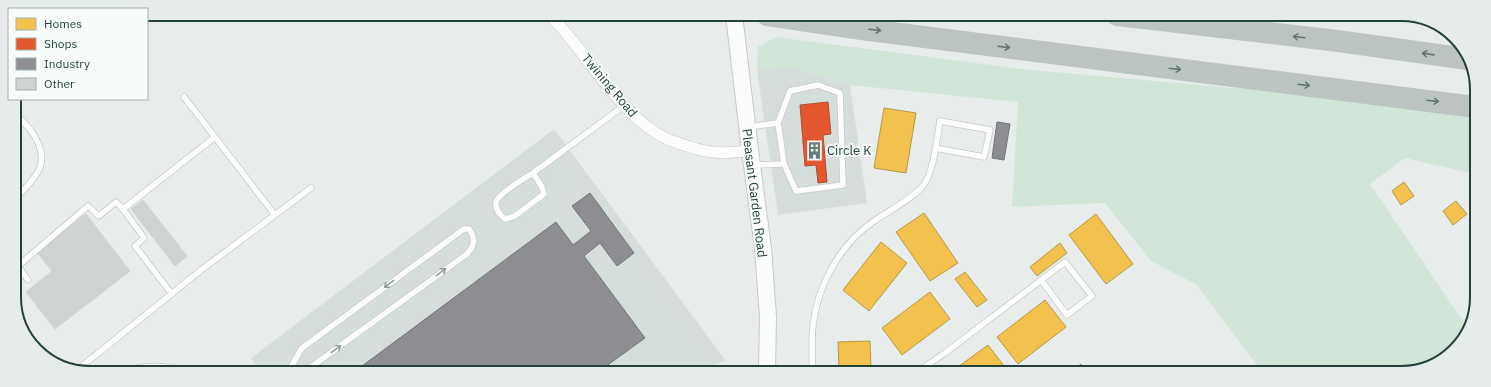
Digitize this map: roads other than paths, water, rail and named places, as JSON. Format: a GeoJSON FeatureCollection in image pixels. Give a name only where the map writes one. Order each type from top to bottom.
{"type":"FeatureCollection","features":[{"type":"Feature","properties":{"kind":"highway"},"geometry":{"type":"LineString","coordinates":[[807,21],[1470,106]]}},
{"type":"Feature","properties":{"kind":"highway"},"geometry":{"type":"LineString","coordinates":[[1168,21],[1338,41],[1463,58]]}},
{"type":"Feature","properties":{"kind":"main road","name":"Pleasant Garden Road"},"geometry":{"type":"LineString","coordinates":[[735,21],[763,248],[768,317],[767,366]]}},
{"type":"Feature","properties":{"kind":"street","name":"Twining Road"},"geometry":{"type":"LineString","coordinates":[[557,21],[632,114],[652,130],[669,140],[697,150],[720,153],[738,153],[751,158]]}},
{"type":"Feature","properties":{"kind":"lane"},"geometry":{"type":"LineString","coordinates":[[818,85],[840,93],[843,185],[796,190],[784,164],[778,123],[790,91],[818,85]]}},
{"type":"Feature","properties":{"kind":"lane"},"geometry":{"type":"LineString","coordinates":[[184,97],[275,215]]}},
{"type":"Feature","properties":{"kind":"lane"},"geometry":{"type":"LineString","coordinates":[[532,173],[542,187],[544,194],[515,216],[505,219],[499,214],[495,204],[498,198],[532,173],[625,105]]}},
{"type":"Feature","properties":{"kind":"lane"},"geometry":{"type":"LineString","coordinates":[[21,119],[36,138],[41,150],[41,164],[35,175],[21,191]]}},
{"type":"Feature","properties":{"kind":"lane"},"geometry":{"type":"LineString","coordinates":[[812,366],[814,317],[816,306],[828,275],[838,259],[858,234],[909,197],[924,184],[929,173],[940,121],[990,130],[984,157],[935,148]]}},
{"type":"Feature","properties":{"kind":"lane"},"geometry":{"type":"LineString","coordinates":[[747,128],[778,123]]}},
{"type":"Feature","properties":{"kind":"lane"},"geometry":{"type":"LineString","coordinates":[[123,210],[215,137]]}},
{"type":"Feature","properties":{"kind":"lane"},"geometry":{"type":"LineString","coordinates":[[751,158],[784,164]]}},
{"type":"Feature","properties":{"kind":"lane"},"geometry":{"type":"LineString","coordinates":[[84,366],[201,270],[311,188]]}},
{"type":"Feature","properties":{"kind":"lane"},"geometry":{"type":"LineString","coordinates":[[21,263],[88,206],[99,216],[116,202],[144,238],[135,246],[172,294]]}},
{"type":"Feature","properties":{"kind":"lane"},"geometry":{"type":"LineString","coordinates":[[292,366],[302,348],[464,229],[469,229],[474,241],[473,247],[467,254],[312,366]]}},
{"type":"Feature","properties":{"kind":"lane"},"geometry":{"type":"LineString","coordinates":[[925,366],[1065,262],[1092,296],[1067,315],[1041,280]]}},
{"type":"Feature","properties":{"kind":"lane"},"geometry":{"type":"LineString","coordinates":[[21,270],[28,280]]}},
{"type":"Feature","properties":{"kind":"place","name":"Circle K"},"geometry":{"type":"Point","coordinates":[814,150]}}]}
